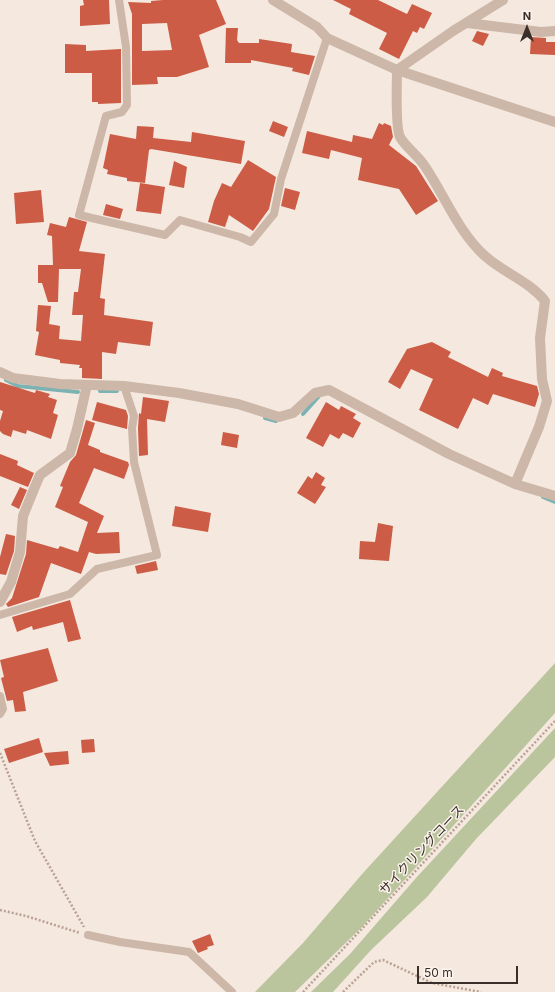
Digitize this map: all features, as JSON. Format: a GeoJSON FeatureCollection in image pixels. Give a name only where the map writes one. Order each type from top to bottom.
{"type":"FeatureCollection","features":[{"type":"Feature","properties":{"kind":"street"},"geometry":{"type":"LineString","coordinates":[[274,0],[317,27],[327,38],[397,70],[555,122]]}},
{"type":"Feature","properties":{"kind":"street"},"geometry":{"type":"LineString","coordinates":[[397,70],[503,0]]}},
{"type":"Feature","properties":{"kind":"street"},"geometry":{"type":"LineString","coordinates":[[467,23],[541,32],[555,31]]}},
{"type":"Feature","properties":{"kind":"street"},"geometry":{"type":"LineString","coordinates":[[397,70],[396,96],[400,137],[417,155],[432,177],[472,244],[486,257],[537,291],[545,301],[540,338],[542,379],[547,401],[515,484]]}},
{"type":"Feature","properties":{"kind":"street"},"geometry":{"type":"LineString","coordinates":[[0,372],[13,378],[60,384],[124,386],[178,393],[238,404],[279,417],[293,413],[315,393],[329,390],[449,454],[515,484],[555,496]]}},
{"type":"Feature","properties":{"kind":"street"},"geometry":{"type":"LineString","coordinates":[[0,602],[11,582],[20,552],[23,516],[40,475],[70,453],[87,385]]}},
{"type":"Feature","properties":{"kind":"lane"},"geometry":{"type":"LineString","coordinates":[[119,0],[126,47],[127,105],[122,112],[106,116],[79,215],[165,235],[180,220],[240,237],[251,242],[274,214],[281,179],[327,38]]}},
{"type":"Feature","properties":{"kind":"lane"},"geometry":{"type":"LineString","coordinates":[[0,615],[70,594],[96,569],[157,555],[134,462],[132,428],[134,416],[124,386]]}},
{"type":"Feature","properties":{"kind":"lane"},"geometry":{"type":"LineString","coordinates":[[0,696],[3,709],[0,714]]}},
{"type":"Feature","properties":{"kind":"lane"},"geometry":{"type":"LineString","coordinates":[[88,935],[120,942],[189,952],[232,992]]}},
{"type":"Feature","properties":{"kind":"path","name":"サイクリングコース"},"geometry":{"type":"LineString","coordinates":[[303,992],[555,721]]}},
{"type":"Feature","properties":{"kind":"path"},"geometry":{"type":"LineString","coordinates":[[0,753],[35,841],[88,935]]}},
{"type":"Feature","properties":{"kind":"path"},"geometry":{"type":"LineString","coordinates":[[0,910],[26,916],[88,935]]}},
{"type":"Feature","properties":{"kind":"path"},"geometry":{"type":"LineString","coordinates":[[343,992],[374,962],[383,960],[432,983],[481,992]]}},
{"type":"Feature","properties":{"kind":"green space"},"geometry":{"type":"Polygon","coordinates":[[[555,663],[555,713],[362,927],[295,992],[255,992],[303,943],[363,873],[555,663]]]}},
{"type":"Feature","properties":{"kind":"green space"},"geometry":{"type":"Polygon","coordinates":[[[555,728],[555,757],[476,839],[427,897],[371,950],[333,992],[311,992],[350,954],[416,878],[555,728]]]}},
{"type":"Feature","properties":{"kind":"building"},"geometry":{"type":"Polygon","coordinates":[[[83,0],[109,0],[110,24],[80,26],[80,6],[84,5],[83,0]]]}},
{"type":"Feature","properties":{"kind":"building"},"geometry":{"type":"Polygon","coordinates":[[[216,0],[226,24],[199,35],[209,67],[177,77],[157,77],[158,84],[132,85],[132,14],[128,2],[151,3],[151,1],[216,0]],[[167,23],[142,24],[142,51],[172,50],[167,23]]]}},
{"type":"Feature","properties":{"kind":"building"},"geometry":{"type":"Polygon","coordinates":[[[333,0],[378,0],[407,14],[412,4],[432,13],[424,29],[420,27],[417,33],[413,31],[399,59],[379,49],[387,33],[349,14],[351,9],[333,0]]]}},
{"type":"Feature","properties":{"kind":"building"},"geometry":{"type":"Polygon","coordinates":[[[226,28],[238,28],[237,40],[239,43],[259,43],[259,39],[292,44],[291,52],[315,56],[309,75],[292,71],[293,68],[251,60],[251,63],[225,63],[226,28]]]}},
{"type":"Feature","properties":{"kind":"building"},"geometry":{"type":"Polygon","coordinates":[[[477,31],[489,34],[483,46],[472,41],[477,31]]]}},
{"type":"Feature","properties":{"kind":"building"},"geometry":{"type":"Polygon","coordinates":[[[531,37],[546,38],[546,42],[555,42],[555,55],[530,54],[531,37]]]}},
{"type":"Feature","properties":{"kind":"building"},"geometry":{"type":"Polygon","coordinates":[[[65,44],[86,45],[86,51],[121,49],[121,103],[98,104],[98,102],[92,102],[92,73],[65,73],[65,44]]]}},
{"type":"Feature","properties":{"kind":"building"},"geometry":{"type":"Polygon","coordinates":[[[273,121],[288,127],[284,137],[269,131],[273,121]]]}},
{"type":"Feature","properties":{"kind":"building"},"geometry":{"type":"Polygon","coordinates":[[[379,123],[383,125],[384,123],[391,126],[393,137],[389,145],[416,166],[438,201],[416,215],[399,189],[358,180],[362,158],[331,150],[329,159],[302,153],[307,131],[352,142],[353,135],[372,139],[379,123]]]}},
{"type":"Feature","properties":{"kind":"building"},"geometry":{"type":"Polygon","coordinates":[[[137,126],[154,127],[153,138],[191,142],[192,132],[245,141],[241,164],[151,149],[149,150],[145,183],[127,181],[127,178],[107,174],[108,170],[103,168],[110,134],[136,139],[137,126]]]}},
{"type":"Feature","properties":{"kind":"building"},"geometry":{"type":"Polygon","coordinates":[[[248,160],[276,177],[269,209],[253,231],[229,215],[225,227],[208,222],[214,201],[222,183],[231,187],[248,160]]]}},
{"type":"Feature","properties":{"kind":"building"},"geometry":{"type":"Polygon","coordinates":[[[174,161],[187,167],[184,188],[169,185],[174,161]]]}},
{"type":"Feature","properties":{"kind":"building"},"geometry":{"type":"Polygon","coordinates":[[[140,183],[165,187],[161,214],[136,211],[140,183]]]}},
{"type":"Feature","properties":{"kind":"building"},"geometry":{"type":"Polygon","coordinates":[[[285,188],[300,192],[295,210],[281,206],[285,188]]]}},
{"type":"Feature","properties":{"kind":"building"},"geometry":{"type":"Polygon","coordinates":[[[41,190],[44,222],[16,224],[14,193],[41,190]]]}},
{"type":"Feature","properties":{"kind":"building"},"geometry":{"type":"Polygon","coordinates":[[[106,204],[123,209],[120,219],[103,215],[106,204]]]}},
{"type":"Feature","properties":{"kind":"building"},"geometry":{"type":"Polygon","coordinates":[[[69,217],[87,222],[79,251],[105,254],[100,298],[105,299],[104,315],[153,322],[150,346],[118,342],[116,354],[102,352],[102,379],[82,378],[82,368],[79,368],[80,365],[60,363],[60,360],[35,355],[39,332],[36,331],[38,305],[51,306],[49,324],[60,326],[59,339],[81,341],[83,315],[72,315],[74,292],[78,292],[81,269],[59,269],[58,302],[48,302],[42,283],[38,283],[38,265],[53,265],[52,236],[47,235],[50,223],[66,227],[69,217]]]}},
{"type":"Feature","properties":{"kind":"building"},"geometry":{"type":"Polygon","coordinates":[[[432,342],[451,352],[448,357],[488,377],[492,368],[503,373],[502,376],[537,386],[539,394],[535,407],[493,394],[488,405],[473,398],[458,429],[419,410],[433,379],[411,369],[400,389],[388,382],[407,349],[432,342]]]}},
{"type":"Feature","properties":{"kind":"building"},"geometry":{"type":"Polygon","coordinates":[[[0,382],[35,393],[36,390],[50,394],[48,397],[57,400],[53,413],[58,415],[51,439],[27,430],[26,434],[13,430],[11,437],[0,431],[0,421],[3,411],[0,410],[0,382]]]}},
{"type":"Feature","properties":{"kind":"building"},"geometry":{"type":"Polygon","coordinates":[[[143,397],[169,401],[165,422],[147,419],[148,455],[139,456],[139,413],[141,414],[143,397]]]}},
{"type":"Feature","properties":{"kind":"building"},"geometry":{"type":"Polygon","coordinates":[[[97,402],[126,410],[128,416],[127,429],[92,420],[97,402]]]}},
{"type":"Feature","properties":{"kind":"building"},"geometry":{"type":"Polygon","coordinates":[[[326,402],[339,410],[341,406],[356,414],[353,418],[361,423],[353,438],[343,433],[339,439],[330,434],[323,447],[306,438],[326,402]]]}},
{"type":"Feature","properties":{"kind":"building"},"geometry":{"type":"Polygon","coordinates":[[[86,420],[95,423],[88,445],[100,450],[100,452],[128,462],[129,465],[124,479],[94,468],[79,503],[104,516],[97,533],[119,532],[120,553],[96,554],[89,552],[81,574],[51,563],[39,597],[8,607],[6,604],[12,598],[26,554],[27,540],[58,549],[60,546],[78,552],[88,522],[55,507],[63,487],[60,486],[70,462],[76,455],[86,420]]]}},
{"type":"Feature","properties":{"kind":"building"},"geometry":{"type":"Polygon","coordinates":[[[223,432],[239,435],[237,448],[221,445],[223,432]]]}},
{"type":"Feature","properties":{"kind":"building"},"geometry":{"type":"Polygon","coordinates":[[[0,454],[18,461],[17,465],[34,473],[28,487],[0,476],[0,454]]]}},
{"type":"Feature","properties":{"kind":"building"},"geometry":{"type":"Polygon","coordinates":[[[316,472],[325,478],[321,485],[326,487],[315,504],[297,493],[308,476],[312,479],[316,472]]]}},
{"type":"Feature","properties":{"kind":"building"},"geometry":{"type":"Polygon","coordinates":[[[20,487],[27,490],[19,509],[11,505],[20,487]]]}},
{"type":"Feature","properties":{"kind":"building"},"geometry":{"type":"Polygon","coordinates":[[[175,506],[211,513],[208,532],[172,526],[175,506]]]}},
{"type":"Feature","properties":{"kind":"building"},"geometry":{"type":"Polygon","coordinates":[[[378,523],[393,526],[389,561],[359,559],[360,541],[375,542],[378,523]]]}},
{"type":"Feature","properties":{"kind":"building"},"geometry":{"type":"Polygon","coordinates":[[[6,534],[15,536],[14,551],[6,575],[0,574],[0,557],[6,534]]]}},
{"type":"Feature","properties":{"kind":"building"},"geometry":{"type":"Polygon","coordinates":[[[156,561],[158,570],[137,574],[135,566],[156,561]]]}},
{"type":"Feature","properties":{"kind":"building"},"geometry":{"type":"Polygon","coordinates":[[[70,600],[81,639],[68,642],[63,622],[33,630],[32,626],[17,632],[12,617],[70,600]]]}},
{"type":"Feature","properties":{"kind":"building"},"geometry":{"type":"Polygon","coordinates":[[[48,648],[58,681],[23,692],[26,711],[15,712],[13,700],[7,701],[1,678],[4,677],[0,660],[48,648]]]}},
{"type":"Feature","properties":{"kind":"building"},"geometry":{"type":"Polygon","coordinates":[[[39,738],[43,752],[9,763],[4,749],[39,738]]]}},
{"type":"Feature","properties":{"kind":"building"},"geometry":{"type":"Polygon","coordinates":[[[94,739],[95,752],[82,753],[81,740],[94,739]]]}},
{"type":"Feature","properties":{"kind":"building"},"geometry":{"type":"Polygon","coordinates":[[[68,751],[69,764],[50,766],[44,753],[68,751]]]}},
{"type":"Feature","properties":{"kind":"building"},"geometry":{"type":"Polygon","coordinates":[[[210,934],[214,945],[207,947],[208,949],[198,953],[192,941],[210,934]]]}},
{"type":"Feature","properties":{"kind":"waterway"},"geometry":{"type":"LineString","coordinates":[[6,380],[18,386],[78,392]]}},
{"type":"Feature","properties":{"kind":"waterway"},"geometry":{"type":"LineString","coordinates":[[100,391],[117,391]]}},
{"type":"Feature","properties":{"kind":"waterway"},"geometry":{"type":"LineString","coordinates":[[303,414],[320,395]]}},
{"type":"Feature","properties":{"kind":"waterway"},"geometry":{"type":"LineString","coordinates":[[265,418],[276,421]]}},
{"type":"Feature","properties":{"kind":"waterway"},"geometry":{"type":"LineString","coordinates":[[543,497],[555,502]]}}]}
